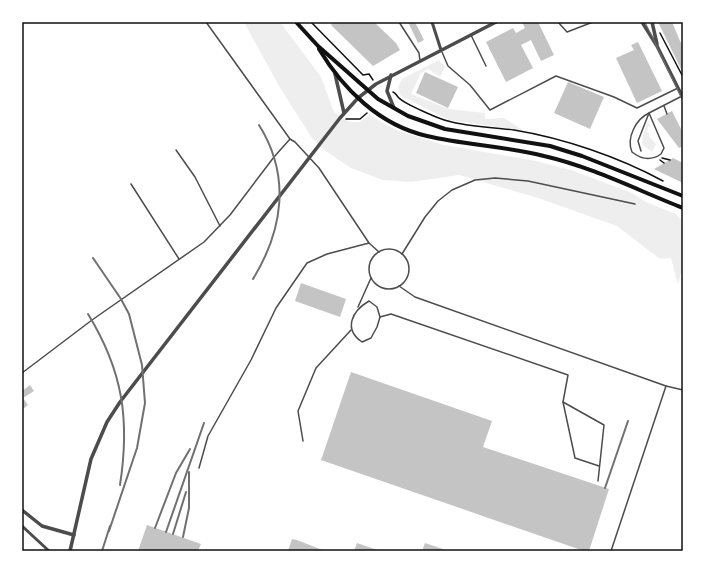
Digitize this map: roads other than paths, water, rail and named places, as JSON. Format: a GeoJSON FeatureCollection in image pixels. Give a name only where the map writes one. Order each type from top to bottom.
{"type":"FeatureCollection","features":[{"type":"Feature","properties":{"kind":"main road"},"geometry":{"type":"LineString","coordinates":[[296,22],[318,46],[381,102],[421,122],[445,129],[550,146],[582,156],[683,196]]}},
{"type":"Feature","properties":{"kind":"main road"},"geometry":{"type":"LineString","coordinates":[[318,46],[335,74],[358,98],[377,114],[406,130],[426,136],[516,150],[571,163],[682,207]]}},
{"type":"Feature","properties":{"kind":"street"},"geometry":{"type":"LineString","coordinates":[[432,22],[441,50]]}},
{"type":"Feature","properties":{"kind":"street"},"geometry":{"type":"LineString","coordinates":[[70,551],[97,442],[120,402],[344,113],[367,90],[391,75],[496,22]]}},
{"type":"Feature","properties":{"kind":"street"},"geometry":{"type":"LineString","coordinates":[[642,22],[657,46],[683,97]]}},
{"type":"Feature","properties":{"kind":"street"},"geometry":{"type":"LineString","coordinates":[[652,23],[657,46]]}},
{"type":"Feature","properties":{"kind":"street"},"geometry":{"type":"LineString","coordinates":[[335,74],[344,113]]}},
{"type":"Feature","properties":{"kind":"street"},"geometry":{"type":"LineString","coordinates":[[391,75],[387,91],[396,110]]}},
{"type":"Feature","properties":{"kind":"street"},"geometry":{"type":"LineString","coordinates":[[682,207],[683,212]]}},
{"type":"Feature","properties":{"kind":"street"},"geometry":{"type":"LineString","coordinates":[[22,510],[42,526],[74,535]]}},
{"type":"Feature","properties":{"kind":"street"},"geometry":{"type":"LineString","coordinates":[[22,526],[49,551]]}},
{"type":"Feature","properties":{"kind":"lane"},"geometry":{"type":"LineString","coordinates":[[206,22],[290,139],[295,142],[319,168],[369,243],[379,252]]}},
{"type":"Feature","properties":{"kind":"lane"},"geometry":{"type":"LineString","coordinates":[[399,22],[419,53],[420,60]]}},
{"type":"Feature","properties":{"kind":"lane"},"geometry":{"type":"LineString","coordinates":[[558,22],[567,32],[593,22]]}},
{"type":"Feature","properties":{"kind":"lane"},"geometry":{"type":"LineString","coordinates":[[471,35],[486,66]]}},
{"type":"Feature","properties":{"kind":"lane"},"geometry":{"type":"LineString","coordinates":[[441,50],[448,66],[470,85],[490,110],[556,76],[610,95],[637,108],[678,88]]}},
{"type":"Feature","properties":{"kind":"lane"},"geometry":{"type":"LineString","coordinates":[[649,113],[664,148],[661,154],[648,159],[641,158],[632,152],[630,142],[637,121],[642,116],[683,97]]}},
{"type":"Feature","properties":{"kind":"lane"},"geometry":{"type":"LineString","coordinates":[[663,106],[667,114]]}},
{"type":"Feature","properties":{"kind":"lane"},"geometry":{"type":"LineString","coordinates":[[641,151],[638,141],[649,113]]}},
{"type":"Feature","properties":{"kind":"lane"},"geometry":{"type":"LineString","coordinates":[[22,373],[92,320],[204,242],[230,215],[274,157],[290,139]]}},
{"type":"Feature","properties":{"kind":"lane"},"geometry":{"type":"LineString","coordinates":[[176,150],[195,177],[220,226]]}},
{"type":"Feature","properties":{"kind":"lane"},"geometry":{"type":"LineString","coordinates":[[402,254],[425,217],[438,201],[456,187],[475,180],[495,178],[528,181],[635,204]]}},
{"type":"Feature","properties":{"kind":"lane"},"geometry":{"type":"LineString","coordinates":[[131,184],[179,259]]}},
{"type":"Feature","properties":{"kind":"lane"},"geometry":{"type":"LineString","coordinates":[[199,468],[208,436],[251,360],[276,308],[306,263],[328,254],[369,243]]}},
{"type":"Feature","properties":{"kind":"lane"},"geometry":{"type":"LineString","coordinates":[[358,307],[369,301],[377,307],[380,317],[371,338],[362,342],[355,337],[351,330],[352,320],[371,278],[369,264],[372,257],[387,249],[396,250],[402,254],[406,260],[408,272],[406,279],[399,286],[393,288],[383,288],[377,285],[371,278]]}},
{"type":"Feature","properties":{"kind":"lane"},"geometry":{"type":"LineString","coordinates":[[399,286],[415,297],[666,386],[683,390]]}},
{"type":"Feature","properties":{"kind":"lane"},"geometry":{"type":"LineString","coordinates":[[380,317],[391,314],[568,375],[563,402],[575,458],[599,466]]}},
{"type":"Feature","properties":{"kind":"lane"},"geometry":{"type":"LineString","coordinates":[[303,441],[298,411],[316,368],[351,330]]}},
{"type":"Feature","properties":{"kind":"lane"},"geometry":{"type":"LineString","coordinates":[[610,551],[666,386]]}},
{"type":"Feature","properties":{"kind":"lane"},"geometry":{"type":"LineString","coordinates":[[563,402],[604,425],[598,482]]}},
{"type":"Feature","properties":{"kind":"tram line"},"geometry":{"type":"LineString","coordinates":[[645,22],[683,101]]}},
{"type":"Feature","properties":{"kind":"railway"},"geometry":{"type":"LineString","coordinates":[[253,279],[271,241],[277,222],[279,203],[279,183],[276,164],[269,144],[259,125]]}},
{"type":"Feature","properties":{"kind":"railway"},"geometry":{"type":"LineString","coordinates":[[93,258],[121,299],[129,314],[142,365],[145,403],[137,448],[109,531]]}},
{"type":"Feature","properties":{"kind":"railway"},"geometry":{"type":"LineString","coordinates":[[88,314],[100,335],[109,356],[121,396],[124,439],[120,485]]}},
{"type":"Feature","properties":{"kind":"railway"},"geometry":{"type":"LineString","coordinates":[[605,488],[628,421]]}},
{"type":"Feature","properties":{"kind":"railway"},"geometry":{"type":"LineString","coordinates":[[166,532],[204,423]]}},
{"type":"Feature","properties":{"kind":"railway"},"geometry":{"type":"LineString","coordinates":[[155,528],[176,473],[190,449]]}},
{"type":"Feature","properties":{"kind":"railway"},"geometry":{"type":"LineString","coordinates":[[183,537],[189,508],[189,472]]}},
{"type":"Feature","properties":{"kind":"railway"},"geometry":{"type":"LineString","coordinates":[[173,534],[186,492]]}},
{"type":"Feature","properties":{"kind":"railway"},"geometry":{"type":"LineString","coordinates":[[102,551],[110,526]]}}]}
